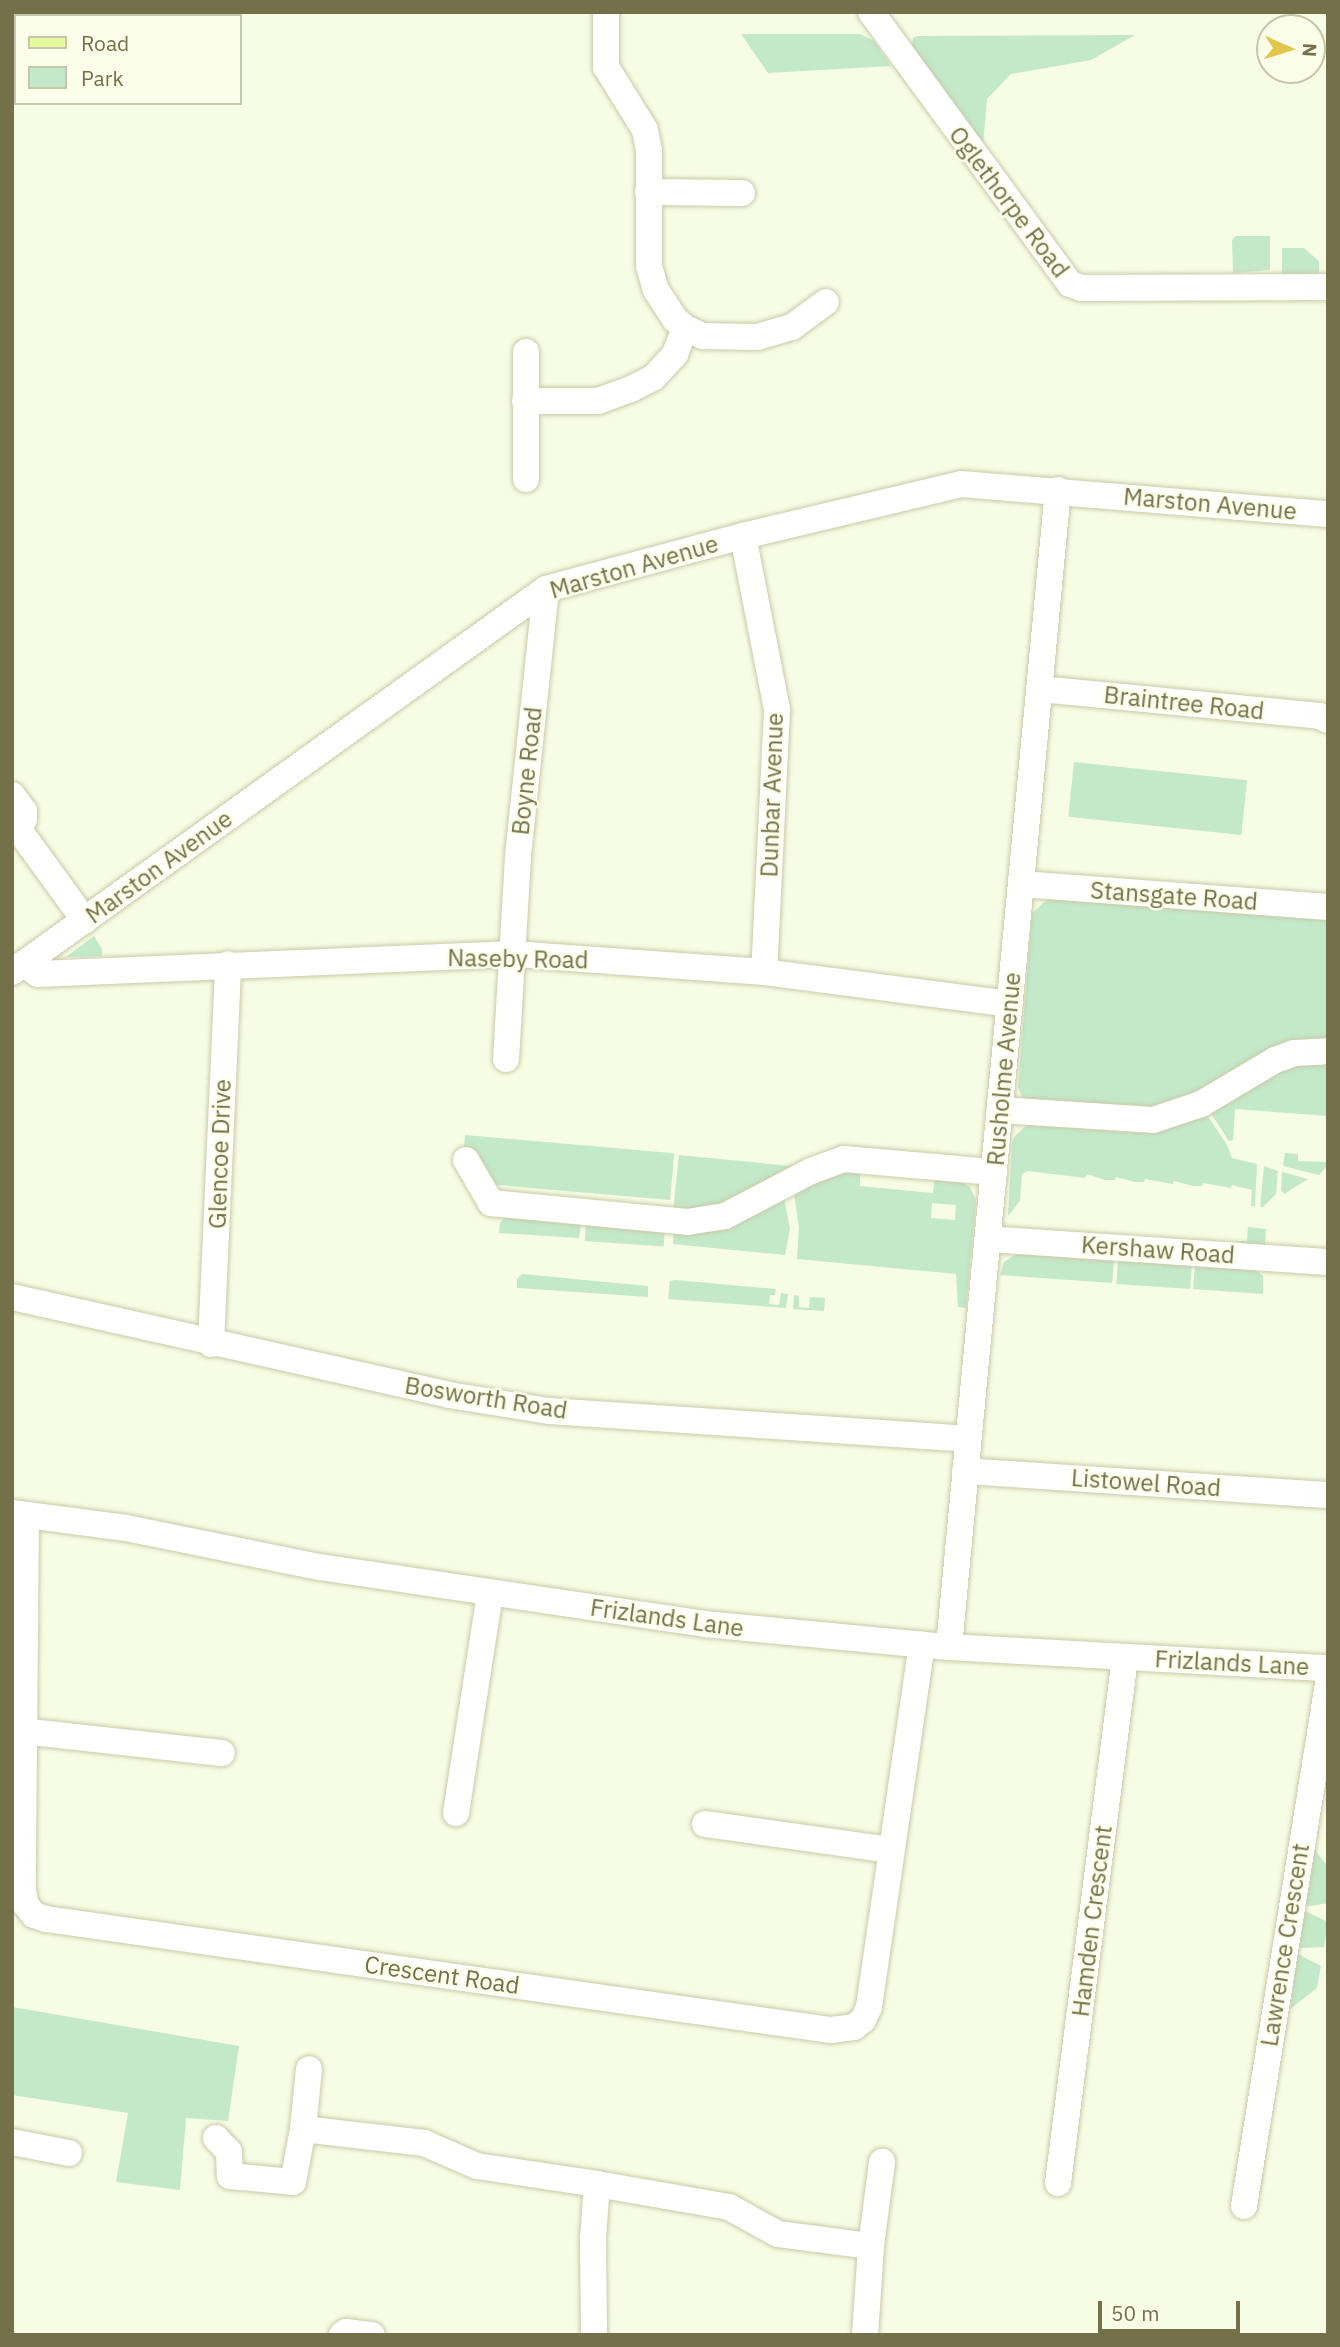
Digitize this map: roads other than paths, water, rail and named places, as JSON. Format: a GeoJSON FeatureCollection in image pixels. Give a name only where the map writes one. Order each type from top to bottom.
{"type":"FeatureCollection","features":[{"type":"Feature","properties":{"kind":"main road"},"geometry":{"type":"LineString","coordinates":[[60,12],[109,12]]}},
{"type":"Feature","properties":{"kind":"street"},"geometry":{"type":"LineString","coordinates":[[606,12],[606,67],[645,130],[649,151],[649,266],[656,290],[675,319],[685,328],[703,336],[757,337],[792,327],[826,302]]}},
{"type":"Feature","properties":{"kind":"street","name":"Oglethorpe Road"},"geometry":{"type":"LineString","coordinates":[[871,12],[1070,284],[1082,288],[1328,288]]}},
{"type":"Feature","properties":{"kind":"street"},"geometry":{"type":"LineString","coordinates":[[648,192],[742,192]]}},
{"type":"Feature","properties":{"kind":"street"},"geometry":{"type":"LineString","coordinates":[[525,401],[598,401],[633,388],[653,378],[675,354],[685,328]]}},
{"type":"Feature","properties":{"kind":"street"},"geometry":{"type":"LineString","coordinates":[[526,352],[526,479]]}},
{"type":"Feature","properties":{"kind":"street","name":"Marston Avenue"},"geometry":{"type":"LineString","coordinates":[[19,969],[546,589],[743,536],[961,484],[1328,514]]}},
{"type":"Feature","properties":{"kind":"street","name":"Rusholme Avenue"},"geometry":{"type":"LineString","coordinates":[[950,1647],[1058,490]]}},
{"type":"Feature","properties":{"kind":"street","name":"Dunbar Avenue"},"geometry":{"type":"LineString","coordinates":[[743,536],[778,710],[764,972]]}},
{"type":"Feature","properties":{"kind":"street","name":"Boyne Road"},"geometry":{"type":"LineString","coordinates":[[506,1059],[518,856],[546,589]]}},
{"type":"Feature","properties":{"kind":"street","name":"Braintree Road"},"geometry":{"type":"LineString","coordinates":[[1040,689],[1320,716],[1328,720]]}},
{"type":"Feature","properties":{"kind":"street"},"geometry":{"type":"LineString","coordinates":[[12,795],[23,811],[24,819],[16,831],[85,921]]}},
{"type":"Feature","properties":{"kind":"street","name":"Stansgate Road"},"geometry":{"type":"LineString","coordinates":[[1021,884],[1328,907]]}},
{"type":"Feature","properties":{"kind":"street","name":"Naseby Road"},"geometry":{"type":"LineString","coordinates":[[19,969],[38,974],[514,954],[764,972],[1010,1004]]}},
{"type":"Feature","properties":{"kind":"street","name":"Glencoe Drive"},"geometry":{"type":"LineString","coordinates":[[211,1344],[228,964]]}},
{"type":"Feature","properties":{"kind":"street"},"geometry":{"type":"LineString","coordinates":[[1000,1110],[1153,1120],[1201,1104],[1275,1060],[1294,1053],[1328,1051]]}},
{"type":"Feature","properties":{"kind":"street"},"geometry":{"type":"LineString","coordinates":[[466,1160],[491,1203],[694,1222],[725,1216],[811,1171],[844,1160],[994,1172]]}},
{"type":"Feature","properties":{"kind":"street","name":"Kershaw Road"},"geometry":{"type":"LineString","coordinates":[[988,1240],[1328,1262]]}},
{"type":"Feature","properties":{"kind":"street","name":"Bosworth Road"},"geometry":{"type":"LineString","coordinates":[[12,1297],[211,1344],[449,1395],[549,1411],[968,1439]]}},
{"type":"Feature","properties":{"kind":"street","name":"Listowel Road"},"geometry":{"type":"LineString","coordinates":[[965,1471],[1328,1495]]}},
{"type":"Feature","properties":{"kind":"street","name":"Frizlands Lane"},"geometry":{"type":"LineString","coordinates":[[19,1514],[126,1528],[320,1567],[704,1624],[950,1647],[1328,1668]]}},
{"type":"Feature","properties":{"kind":"street","name":"Crescent Road"},"geometry":{"type":"LineString","coordinates":[[19,1514],[23,1891],[26,1905],[34,1915],[831,2030],[854,2027],[863,2021],[869,2007],[922,1645]]}},
{"type":"Feature","properties":{"kind":"street"},"geometry":{"type":"LineString","coordinates":[[456,1813],[490,1594]]}},
{"type":"Feature","properties":{"kind":"street","name":"Hamden Crescent"},"geometry":{"type":"LineString","coordinates":[[1058,2183],[1125,1658]]}},
{"type":"Feature","properties":{"kind":"street","name":"Lawrence Crescent"},"geometry":{"type":"LineString","coordinates":[[1244,2206],[1328,1684]]}},
{"type":"Feature","properties":{"kind":"street"},"geometry":{"type":"LineString","coordinates":[[22,1731],[222,1753]]}},
{"type":"Feature","properties":{"kind":"street"},"geometry":{"type":"LineString","coordinates":[[705,1824],[891,1850]]}},
{"type":"Feature","properties":{"kind":"street"},"geometry":{"type":"LineString","coordinates":[[216,2138],[229,2152],[230,2176],[293,2182],[303,2129],[309,2069]]}},
{"type":"Feature","properties":{"kind":"street"},"geometry":{"type":"LineString","coordinates":[[303,2129],[424,2143],[477,2166],[729,2207],[778,2234],[871,2246]]}},
{"type":"Feature","properties":{"kind":"street"},"geometry":{"type":"LineString","coordinates":[[12,2142],[69,2154]]}},
{"type":"Feature","properties":{"kind":"street"},"geometry":{"type":"LineString","coordinates":[[865,2335],[871,2246],[882,2162]]}},
{"type":"Feature","properties":{"kind":"street"},"geometry":{"type":"LineString","coordinates":[[594,2335],[593,2238],[597,2184]]}},
{"type":"Feature","properties":{"kind":"street"},"geometry":{"type":"LineString","coordinates":[[342,2335],[346,2332],[372,2335]]}}]}
